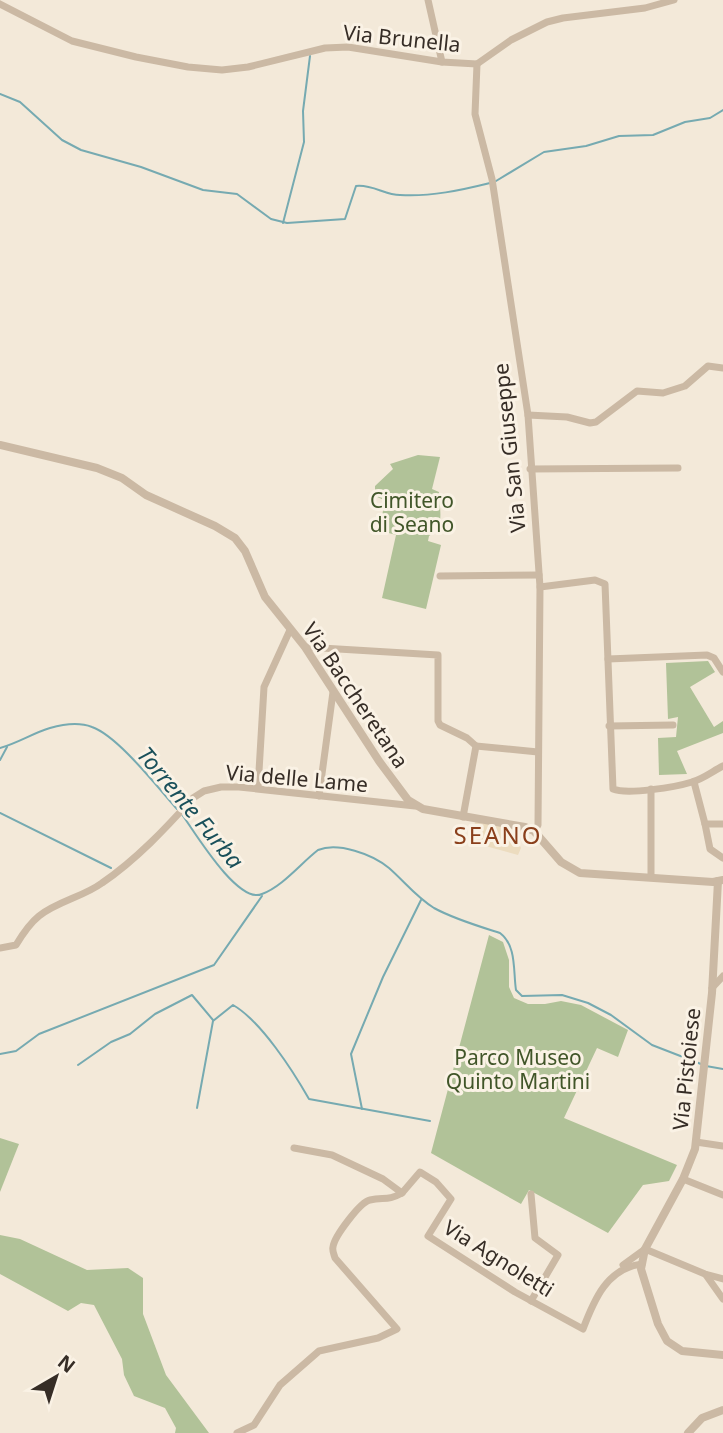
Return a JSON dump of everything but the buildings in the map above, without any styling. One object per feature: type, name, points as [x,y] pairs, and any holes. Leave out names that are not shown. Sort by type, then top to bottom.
[{"type":"street","points":[[428,0],[442,62]]},
{"type":"street","name":"Via Brunella","points":[[0,4],[72,41],[188,67],[222,70],[248,67],[325,48],[348,47],[442,62],[477,64],[521,34],[554,19],[645,8],[674,0]]},
{"type":"street","name":"Via San Giuseppe","points":[[477,64],[475,114],[492,179],[527,415],[540,587],[535,829]]},
{"type":"street","points":[[527,415],[596,422],[637,391],[663,393],[685,386],[708,366],[723,368]]},
{"type":"street","name":"Via Baccheretana","points":[[0,445],[97,468],[122,478],[146,495],[228,533],[244,551],[265,597],[305,647],[379,761],[415,806]]},
{"type":"street","points":[[530,470],[678,468]]},
{"type":"street","points":[[440,576],[539,575]]},
{"type":"street","points":[[540,587],[595,580],[605,584],[611,787],[618,791],[694,782],[723,766]]},
{"type":"street","points":[[258,788],[264,687],[290,630]]},
{"type":"street","points":[[305,647],[438,655],[440,725],[467,738],[476,746],[538,752]]},
{"type":"street","points":[[608,659],[707,655],[714,658],[723,673]]},
{"type":"street","points":[[319,796],[333,692]]},
{"type":"street","points":[[609,726],[673,724]]},
{"type":"street","points":[[463,817],[476,746]]},
{"type":"street","points":[[694,782],[707,825],[710,849],[723,858]]},
{"type":"street","name":"Via delle Lame","points":[[0,948],[16,946],[27,928],[39,916],[54,906],[99,886],[120,870],[204,791],[221,787],[258,788],[415,806]]},
{"type":"street","points":[[651,789],[651,877]]},
{"type":"street","points":[[415,806],[535,829],[561,862],[580,873],[721,880]]},
{"type":"street","points":[[707,825],[723,824]]},
{"type":"street","name":"Via Pistoiese","points":[[721,880],[719,961],[713,977],[696,1142],[683,1179],[645,1249],[642,1275],[667,1341],[682,1351],[723,1355]]},
{"type":"street","points":[[713,977],[723,970]]},
{"type":"street","points":[[712,988],[723,976]]},
{"type":"street","points":[[696,1142],[723,1146]]},
{"type":"street","points":[[239,1432],[254,1424],[280,1385],[319,1351],[377,1338],[397,1329],[335,1258],[332,1249],[336,1238],[359,1207],[368,1200],[390,1200],[402,1193],[383,1179],[332,1155],[294,1148]]},
{"type":"street","name":"Via Agnoletti","points":[[402,1193],[420,1172],[436,1182],[451,1199],[428,1236],[531,1301],[583,1329],[591,1306],[602,1288],[629,1260],[645,1249]]},
{"type":"street","points":[[683,1179],[723,1195]]},
{"type":"street","points":[[531,1194],[535,1238],[558,1255],[531,1301]]},
{"type":"street","points":[[645,1249],[723,1279]]},
{"type":"street","points":[[617,1272],[626,1266],[642,1264]]},
{"type":"street","points":[[705,1274],[723,1299]]},
{"type":"street","points":[[688,1433],[702,1418],[723,1410]]},
{"type":"green space","name":"Cimitero di Seano","points":[[418,455],[440,457],[432,489],[439,492],[440,522],[428,541],[441,545],[426,609],[382,598],[396,535],[385,532],[382,517],[386,501],[375,496],[375,486],[393,469],[390,464]]},
{"type":"green space","points":[[708,661],[715,672],[690,687],[714,727],[723,721],[723,733],[677,751],[687,774],[659,775],[658,738],[676,737],[678,717],[668,719],[666,663]]},
{"type":"green space","name":"Parco Museo Quinto Martini","points":[[489,935],[503,942],[509,960],[509,987],[514,998],[528,1004],[561,1001],[581,1005],[628,1030],[618,1057],[597,1048],[564,1118],[677,1165],[669,1181],[643,1185],[608,1233],[529,1190],[521,1204],[431,1153]]},
{"type":"green space","points":[[0,1138],[19,1144],[0,1192]]},
{"type":"green space","points":[[0,1235],[20,1239],[87,1270],[128,1268],[143,1278],[143,1314],[166,1375],[209,1433],[175,1433],[176,1428],[165,1408],[134,1396],[124,1375],[122,1359],[94,1305],[81,1303],[68,1311],[0,1274]]},
{"type":"shaded area","points":[[476,818],[525,827],[518,855],[471,842]]},
{"type":"waterway","points":[[283,223],[304,142],[303,111],[310,56]]},
{"type":"waterway","points":[[0,94],[20,102],[62,140],[81,150],[141,167],[203,190],[237,194],[271,219],[287,223],[345,219],[356,186],[394,195],[423,195],[490,183]]},
{"type":"waterway","points":[[496,181],[544,152],[586,146],[619,136],[653,135],[685,122],[710,118],[723,110]]},
{"type":"waterway","name":"Torrente Furba","points":[[0,748],[55,727],[87,725],[102,732],[125,751],[177,809]]},
{"type":"waterway","points":[[0,760],[7,747]]},
{"type":"waterway","points":[[0,813],[111,868]]},
{"type":"waterway","name":"Torrente Furba","points":[[181,813],[229,878],[241,889],[252,894],[262,894],[277,886],[318,850],[345,848],[374,858],[434,908],[500,933],[512,952],[516,990],[522,996],[562,995],[588,1003],[611,1015],[652,1045],[701,1064]]},
{"type":"waterway","points":[[0,1054],[16,1051],[39,1034],[214,965],[262,896]]},
{"type":"waterway","points":[[362,1109],[351,1054],[383,977],[421,900]]},
{"type":"waterway","points":[[78,1065],[111,1042],[130,1034],[155,1014],[192,995],[213,1020]]},
{"type":"waterway","points":[[197,1108],[213,1021],[233,1005],[244,1012],[265,1034],[309,1099],[430,1121]]},
{"type":"waterway","points":[[692,1081],[693,1063]]},
{"type":"waterway","name":"Torrente Furba","points":[[706,1066],[723,1069]]},
{"type":"district","name":"SEANO","points":[[498,834]]}]
